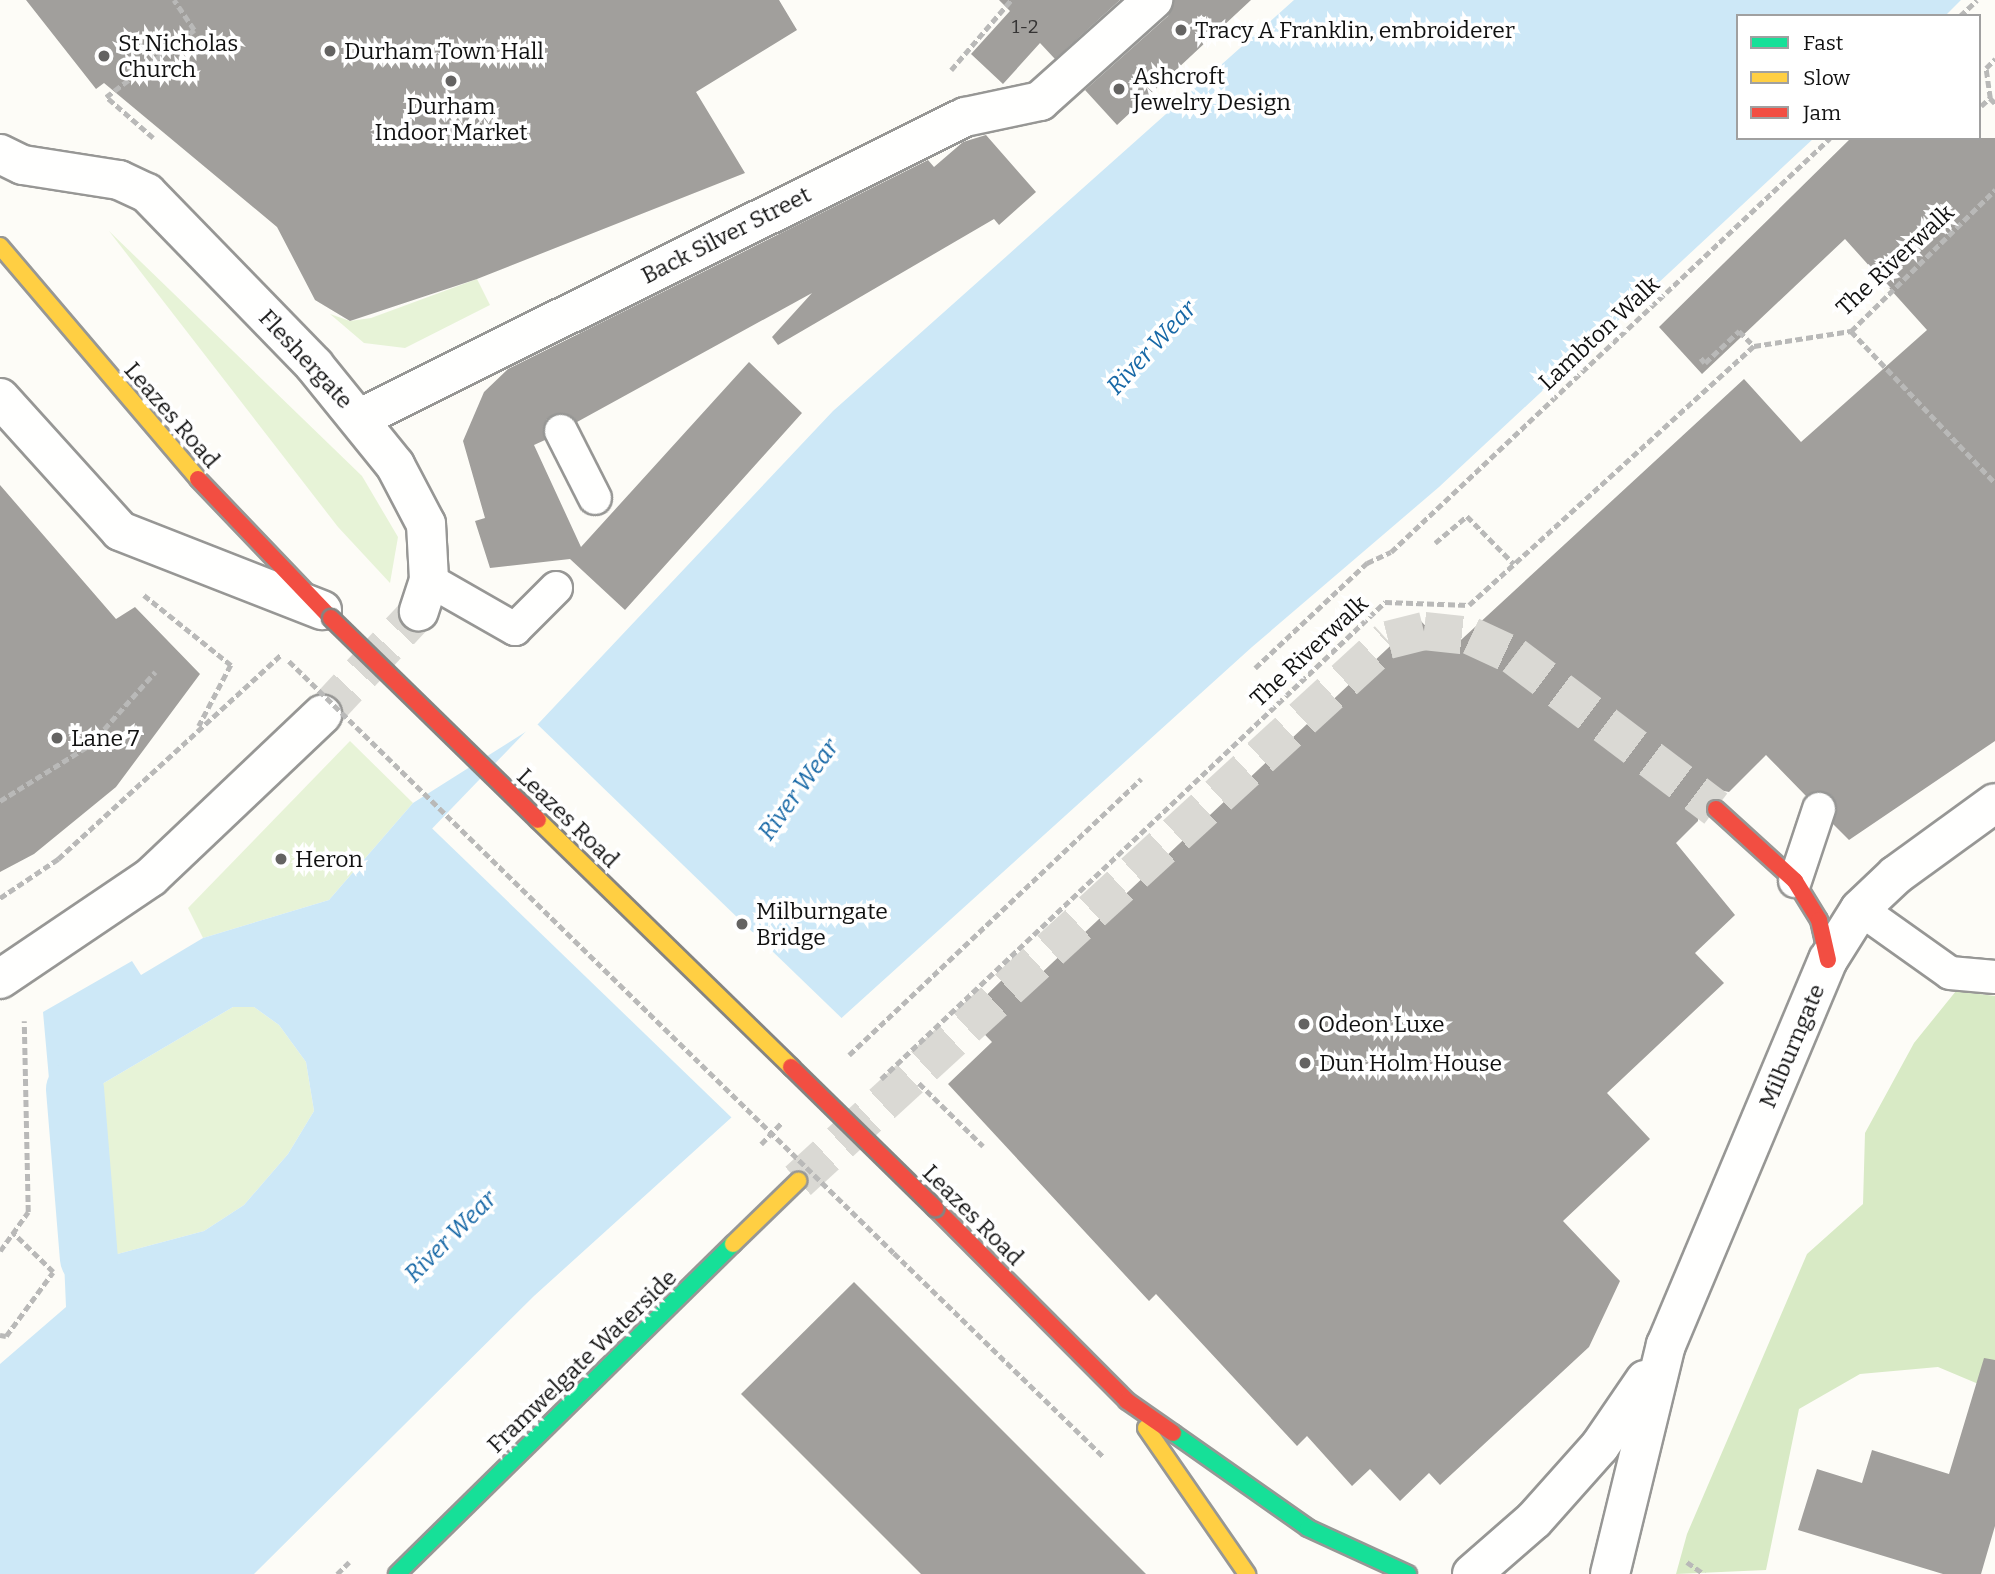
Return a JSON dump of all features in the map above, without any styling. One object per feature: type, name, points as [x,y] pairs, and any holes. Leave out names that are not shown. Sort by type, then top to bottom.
[{"type":"main road","name":"Leazes Road","points":[[0,246],[208,491],[327,614],[935,1208],[1127,1401],[1308,1528],[1408,1574]]},
{"type":"main road","points":[[1716,809],[1795,881],[1819,920],[1828,960]]},
{"type":"main road","name":"Framwelgate Waterside","points":[[397,1574],[798,1181]]},
{"type":"main road","name":"Leazes Road","points":[[1127,1401],[1247,1574]]},
{"type":"street","name":"Back Silver Street","points":[[360,418],[519,350],[965,117],[1040,100],[1153,0]]},
{"type":"street","name":"Fleshergate","points":[[0,154],[23,165],[119,180],[147,192],[360,418],[426,524],[424,596]]},
{"type":"street","points":[[0,398],[120,531],[327,614]]},
{"type":"street","points":[[11,972],[151,877],[322,715]]},
{"type":"street","name":"Milburngate","points":[[1610,1574],[1666,1345],[1828,960],[1860,909],[1926,850],[1995,803]]},
{"type":"street","name":"Milburngate","points":[[1472,1574],[1507,1548],[1601,1446],[1666,1345]]},
{"type":"lane","points":[[561,431],[595,498]]},
{"type":"lane","points":[[424,596],[515,629],[556,588]]},
{"type":"lane","points":[[1795,881],[1819,809]]},
{"type":"lane","points":[[1860,909],[1950,973],[1995,977]]},
{"type":"path","points":[[153,138],[106,97],[194,30],[174,0]]},
{"type":"path","points":[[965,117],[950,67],[1011,0]]},
{"type":"path","points":[[1962,14],[1977,0]]},
{"type":"path","points":[[1995,60],[1986,68],[1990,97],[1995,103]]},
{"type":"path","points":[[1981,106],[1990,97]]},
{"type":"path","name":"Lambton Walk","points":[[1255,668],[1367,563],[1391,552],[1828,140]]},
{"type":"path","name":"The Riverwalk","points":[[881,1079],[1385,602],[1469,605],[1754,346],[1851,331],[1995,190]]},
{"type":"path","points":[[1701,358],[1705,363],[1739,331],[1754,346]]},
{"type":"path","points":[[1851,331],[1995,483]]},
{"type":"path","points":[[1435,543],[1467,516],[1514,564]]},
{"type":"path","points":[[140,592],[230,666],[197,730]]},
{"type":"path","points":[[0,898],[58,859],[281,655]]},
{"type":"path","points":[[289,661],[1073,1425]]},
{"type":"path","points":[[0,801],[90,745],[155,672]]},
{"type":"path","points":[[0,1251],[28,1212],[11,972]]},
{"type":"path","points":[[919,1083],[983,1146]]},
{"type":"path","points":[[0,1335],[6,1336],[53,1272],[13,1233]]},
{"type":"path","points":[[1687,1562],[1704,1574]]},
{"type":"green space","points":[[109,231],[362,476],[398,537],[390,583],[338,527]]},
{"type":"green space","points":[[477,279],[490,305],[405,348],[364,343],[330,314],[350,321],[371,318]]},
{"type":"green space","points":[[350,741],[413,803],[329,900],[203,938],[188,908]]},
{"type":"green space","points":[[1956,991],[1995,996],[1995,1391],[1938,1367],[1860,1374],[1799,1409],[1766,1570],[1676,1574],[1687,1534],[1807,1254],[1863,1204],[1865,1133],[1914,1043]]},
{"type":"green space","points":[[233,1007],[254,1007],[279,1025],[306,1062],[314,1111],[288,1154],[244,1205],[204,1231],[110,1256],[97,1087]]},
{"type":"water","name":"River Wear","points":[[1294,0],[1961,0],[1947,14],[1736,14],[1736,140],[1812,140],[1439,487],[1252,647],[534,1296],[254,1574],[0,1574],[0,1364],[66,1307],[64,1260],[110,1256],[204,1231],[244,1205],[288,1154],[314,1111],[306,1062],[279,1025],[254,1007],[233,1007],[97,1087],[50,1090],[43,1012],[132,961],[141,975],[203,938],[329,900],[413,803],[538,724],[833,411]]},
{"type":"pier","points":[[535,722],[846,1023],[744,1129],[432,828]]},
{"type":"building","points":[[26,0],[779,0],[797,30],[696,92],[745,173],[477,279],[350,321],[315,300],[277,227],[104,83],[96,89]]},
{"type":"building","points":[[999,0],[1120,0],[1055,59],[1040,43],[1003,84],[971,54],[1010,11]]},
{"type":"building","points":[[1174,0],[1251,0],[1117,125],[1085,90],[1168,16]]},
{"type":"building","points":[[986,135],[1036,192],[999,225],[994,219],[778,345],[772,337],[812,293],[577,422],[561,413],[546,420],[545,440],[534,445],[581,547],[749,362],[802,413],[625,610],[570,559],[490,568],[475,521],[485,518],[463,441],[484,392],[508,369],[928,160],[934,167],[963,142]]},
{"type":"building","name":"Dun Holm House","points":[[1995,138],[1995,741],[1849,840],[1833,824],[1832,796],[1816,791],[1806,796],[1766,755],[1729,792],[1710,788],[1699,795],[1698,821],[1676,843],[1735,915],[1695,953],[1724,983],[1607,1093],[1650,1139],[1563,1221],[1620,1281],[1589,1347],[1440,1485],[1429,1473],[1400,1501],[1370,1469],[1352,1486],[1307,1436],[1297,1446],[1156,1294],[1149,1301],[948,1084],[992,1042],[966,1015],[1002,980],[1018,995],[1419,619],[1449,651],[1744,379],[1801,442],[1927,330],[1845,239],[1702,374],[1659,327],[1849,140]]},
{"type":"building","points":[[0,485],[116,619],[135,607],[200,674],[116,787],[34,854],[0,872]]},
{"type":"building","points":[[854,1282],[1146,1574],[921,1574],[741,1394]]},
{"type":"building","points":[[1984,1358],[1995,1360],[1995,1526],[1981,1574],[1943,1574],[1798,1530],[1817,1469],[1862,1483],[1872,1450],[1949,1474]]},
{"type":"waterway","points":[[75,1089],[89,1258]]},
{"type":"tunnel","points":[[322,715],[419,611]]},
{"type":"tunnel","points":[[798,1181],[1388,640],[1424,631],[1471,636],[1514,656],[1716,809]]},
{"type":"traffic: fast","points":[[397,1574],[733,1244]]},
{"type":"traffic: fast","points":[[1173,1433],[1308,1528],[1408,1574]]},
{"type":"traffic: slow","points":[[0,246],[198,479]]},
{"type":"traffic: slow","points":[[538,820],[791,1067]]},
{"type":"traffic: slow","points":[[733,1244],[798,1181]]},
{"type":"traffic: slow","points":[[1146,1428],[1247,1574]]},
{"type":"traffic: jam","points":[[198,479],[331,618]]},
{"type":"traffic: jam","points":[[331,618],[538,820]]},
{"type":"traffic: jam","points":[[1716,809],[1795,881],[1819,920],[1828,960]]},
{"type":"traffic: jam","points":[[791,1067],[935,1208]]},
{"type":"traffic: jam","points":[[935,1208],[1127,1401],[1173,1433]]},
{"type":"place","name":"Tracy A Franklin, embroiderer","points":[[1181,30]]},
{"type":"place","name":"Durham Town Hall","points":[[330,51]]},
{"type":"place","name":"St Nicholas Church","points":[[104,56]]},
{"type":"place","name":"Durham Indoor Market","points":[[451,81]]},
{"type":"place","name":"Ashcroft Jewelry Design","points":[[1119,89]]},
{"type":"place","name":"Lane 7","points":[[57,738]]},
{"type":"place","name":"Heron","points":[[281,859]]},
{"type":"place","name":"Milburngate Bridge","points":[[742,924]]},
{"type":"place","name":"Odeon Luxe","points":[[1304,1024]]},
{"type":"place","name":"Dun Holm House","points":[[1305,1063]]}]
